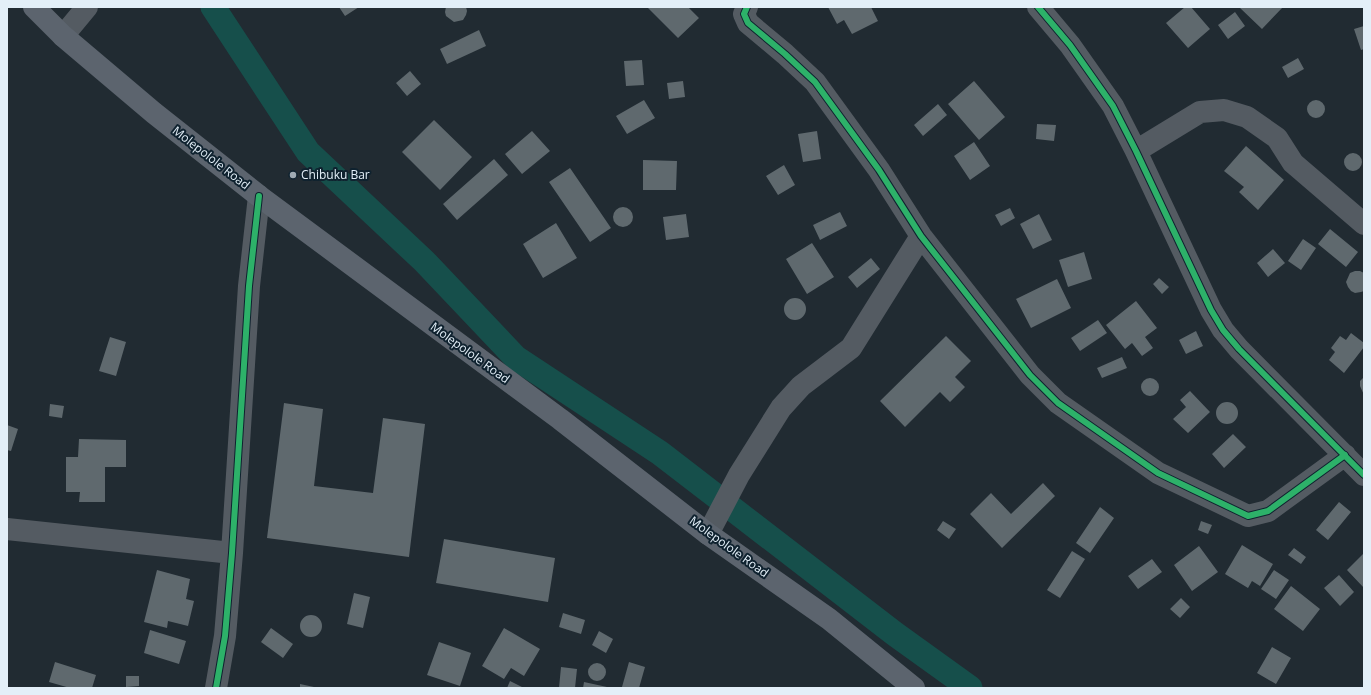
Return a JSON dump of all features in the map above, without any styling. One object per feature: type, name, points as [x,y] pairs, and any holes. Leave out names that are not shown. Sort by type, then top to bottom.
[{"type":"main road","name":"Molepolole Road","points":[[34,7],[63,36],[154,113],[259,196],[560,419],[708,534],[828,619],[914,688]]},
{"type":"street","points":[[63,36],[87,7]]},
{"type":"street","points":[[747,7],[744,14],[748,23],[815,82],[879,170],[921,236],[1030,375],[1058,403],[1158,473],[1248,516],[1268,511],[1345,455]]},
{"type":"street","points":[[1038,7],[1070,45],[1112,106],[1136,151],[1211,310],[1224,330],[1239,349],[1364,475]]},
{"type":"street","points":[[1136,151],[1200,112],[1224,110],[1247,117],[1277,138],[1293,163],[1364,224]]},
{"type":"street","points":[[216,688],[225,636],[232,553],[249,286],[259,196]]},
{"type":"street","points":[[708,534],[739,475],[781,408],[801,386],[851,348],[921,236]]},
{"type":"street","points":[[7,529],[232,553]]},
{"type":"building","points":[[339,7],[359,7],[345,16]]},
{"type":"building","points":[[446,7],[466,7],[466,15],[463,20],[454,22],[446,16]]},
{"type":"building","points":[[647,7],[688,7],[699,18],[678,38]]},
{"type":"building","points":[[828,7],[871,7],[878,21],[852,34],[844,20],[837,24]]},
{"type":"building","points":[[1185,7],[1191,7],[1210,29],[1188,48],[1166,23]]},
{"type":"building","points":[[1239,7],[1283,7],[1262,29]]},
{"type":"building","points":[[1235,12],[1245,26],[1228,39],[1218,25]]},
{"type":"building","points":[[1364,26],[1364,49],[1361,50],[1354,29]]},
{"type":"building","points":[[479,30],[486,46],[447,64],[440,49]]},
{"type":"building","points":[[1298,58],[1304,69],[1288,78],[1282,67]]},
{"type":"building","points":[[642,60],[644,85],[626,86],[624,61]]},
{"type":"building","points":[[410,71],[421,84],[407,96],[396,83]]},
{"type":"building","points":[[683,81],[685,97],[669,99],[667,83]]},
{"type":"building","points":[[974,81],[1005,117],[979,140],[948,104]]},
{"type":"building","points":[[644,100],[655,118],[627,134],[616,116]]},
{"type":"building","points":[[1316,100],[1322,103],[1325,109],[1322,115],[1316,118],[1310,115],[1307,109],[1310,103]]},
{"type":"building","points":[[938,104],[947,115],[923,136],[914,125]]},
{"type":"building","points":[[434,120],[472,157],[440,190],[402,152]]},
{"type":"building","points":[[1037,124],[1056,125],[1054,141],[1036,139]]},
{"type":"building","points":[[532,131],[550,151],[522,174],[505,154]]},
{"type":"building","points":[[817,131],[821,159],[803,162],[798,134]]},
{"type":"building","points":[[974,142],[990,166],[970,180],[954,156]]},
{"type":"building","points":[[1246,146],[1284,180],[1258,210],[1239,192],[1244,187],[1224,171]]},
{"type":"building","points":[[1353,153],[1359,156],[1362,162],[1359,168],[1353,171],[1347,168],[1344,162],[1347,156]]},
{"type":"building","points":[[494,159],[508,175],[457,220],[443,204]]},
{"type":"building","points":[[643,160],[677,161],[676,190],[643,190]]},
{"type":"building","points":[[784,165],[795,185],[778,195],[766,176]]},
{"type":"building","points":[[570,168],[611,228],[590,242],[549,182]]},
{"type":"building","points":[[623,207],[630,210],[633,217],[630,224],[623,227],[616,224],[613,217],[616,210]]},
{"type":"building","points":[[1010,208],[1015,218],[1001,226],[995,215]]},
{"type":"building","points":[[840,212],[847,226],[820,240],[813,225]]},
{"type":"building","points":[[686,214],[689,237],[666,240],[663,217]]},
{"type":"building","points":[[1039,214],[1052,240],[1033,249],[1020,224]]},
{"type":"building","points":[[556,223],[577,258],[543,278],[523,244]]},
{"type":"building","points":[[1330,229],[1358,252],[1346,267],[1318,244]]},
{"type":"building","points":[[1303,239],[1316,248],[1301,270],[1288,261]]},
{"type":"building","points":[[812,243],[834,277],[807,294],[786,259]]},
{"type":"building","points":[[1273,249],[1285,263],[1268,277],[1257,263]]},
{"type":"building","points":[[1084,252],[1092,279],[1068,287],[1059,260]]},
{"type":"building","points":[[871,258],[880,269],[857,288],[848,277]]},
{"type":"building","points":[[1355,271],[1364,273],[1364,291],[1355,293],[1351,291],[1346,282],[1350,273]]},
{"type":"building","points":[[1159,278],[1169,287],[1162,294],[1153,284]]},
{"type":"building","points":[[1057,279],[1071,308],[1031,328],[1016,299]]},
{"type":"building","points":[[795,298],[803,301],[806,309],[803,317],[795,320],[787,317],[784,309],[787,301]]},
{"type":"building","points":[[1136,301],[1157,328],[1145,337],[1153,348],[1142,356],[1132,343],[1125,349],[1106,325]]},
{"type":"building","points":[[1098,320],[1107,333],[1080,351],[1071,338]]},
{"type":"building","points":[[1196,331],[1203,346],[1186,354],[1179,340]]},
{"type":"building","points":[[1351,333],[1364,343],[1364,347],[1344,373],[1329,360],[1335,352],[1331,348],[1340,336],[1346,340]]},
{"type":"building","points":[[946,336],[971,361],[955,377],[965,387],[950,402],[940,392],[905,427],[880,401]]},
{"type":"building","points":[[110,337],[126,342],[116,376],[99,371]]},
{"type":"building","points":[[1122,357],[1127,368],[1102,378],[1097,368]]},
{"type":"building","points":[[1364,377],[1364,395],[1360,386],[1360,381]]},
{"type":"building","points":[[1150,378],[1156,381],[1159,387],[1156,393],[1150,396],[1144,393],[1141,387],[1144,381]]},
{"type":"building","points":[[1190,391],[1210,412],[1188,433],[1173,419],[1186,407],[1180,400]]},
{"type":"building","points":[[1227,402],[1235,405],[1238,413],[1235,421],[1227,424],[1219,421],[1216,413],[1219,405]]},
{"type":"building","points":[[284,403],[323,409],[314,486],[373,493],[383,418],[425,424],[409,557],[267,538]]},
{"type":"building","points":[[50,404],[64,406],[62,418],[49,416]]},
{"type":"building","points":[[7,425],[18,429],[11,451],[7,450]]},
{"type":"building","points":[[1233,434],[1246,447],[1224,468],[1212,454]]},
{"type":"building","points":[[79,439],[126,440],[126,467],[105,467],[105,502],[79,502],[80,492],[66,492],[66,457],[78,457]]},
{"type":"building","points":[[1043,483],[1055,496],[1002,548],[970,514],[991,493],[1011,514]]},
{"type":"building","points":[[1339,502],[1351,512],[1328,540],[1316,530]]},
{"type":"building","points":[[1100,507],[1114,518],[1090,553],[1076,543]]},
{"type":"building","points":[[943,521],[956,529],[949,539],[937,530]]},
{"type":"building","points":[[1201,521],[1212,525],[1208,534],[1198,530]]},
{"type":"building","points":[[444,539],[555,558],[548,602],[436,583]]},
{"type":"building","points":[[1242,545],[1273,564],[1260,586],[1252,581],[1248,588],[1225,574]]},
{"type":"building","points":[[1199,546],[1218,572],[1192,591],[1174,565]]},
{"type":"building","points":[[1294,548],[1306,557],[1301,564],[1288,555]]},
{"type":"building","points":[[1072,551],[1085,559],[1060,598],[1047,590]]},
{"type":"building","points":[[1364,553],[1364,588],[1347,570]]},
{"type":"building","points":[[1152,559],[1162,572],[1138,589],[1128,576]]},
{"type":"building","points":[[157,570],[190,579],[186,599],[194,601],[188,626],[168,621],[167,628],[144,622]]},
{"type":"building","points":[[1274,570],[1289,580],[1276,599],[1261,589]]},
{"type":"building","points":[[1339,575],[1354,592],[1340,606],[1324,588]]},
{"type":"building","points":[[1291,586],[1320,609],[1303,631],[1274,609]]},
{"type":"building","points":[[354,593],[370,597],[363,628],[347,624]]},
{"type":"building","points":[[1181,598],[1190,607],[1180,618],[1170,609]]},
{"type":"building","points":[[563,613],[585,620],[581,634],[559,627]]},
{"type":"building","points":[[311,615],[319,618],[322,626],[319,634],[311,637],[303,634],[300,626],[303,618]]},
{"type":"building","points":[[271,628],[293,644],[283,658],[261,642]]},
{"type":"building","points":[[504,628],[540,649],[524,676],[511,668],[504,679],[482,666]]},
{"type":"building","points":[[150,630],[186,641],[179,664],[144,653]]},
{"type":"building","points":[[599,631],[613,639],[606,653],[592,645]]},
{"type":"building","points":[[439,642],[471,653],[460,686],[427,675]]},
{"type":"building","points":[[1272,647],[1291,658],[1276,684],[1257,673]]},
{"type":"building","points":[[55,662],[96,675],[92,688],[70,688],[49,682]]},
{"type":"building","points":[[629,662],[645,667],[639,688],[622,687]]},
{"type":"building","points":[[597,663],[603,666],[606,672],[603,678],[597,681],[591,678],[588,672],[591,666]]},
{"type":"building","points":[[561,667],[577,669],[575,688],[559,688]]},
{"type":"building","points":[[126,676],[139,676],[139,686],[126,687]]},
{"type":"building","points":[[510,681],[524,688],[507,688]]},
{"type":"building","points":[[584,682],[607,687],[607,688],[583,688]]},
{"type":"building","points":[[300,684],[314,687],[314,688],[300,688]]},
{"type":"waterway","points":[[213,7],[308,152],[424,261],[516,358],[660,453],[895,634],[970,688]]},
{"type":"cycle path","points":[[747,7],[744,14],[748,23],[815,82],[879,170],[921,236],[1030,375],[1058,403],[1158,473],[1248,516],[1268,511],[1345,455]]},
{"type":"cycle path","points":[[1038,7],[1070,45],[1113,106],[1136,151],[1211,310],[1223,330],[1239,349],[1364,475]]},
{"type":"cycle path","points":[[216,688],[225,636],[232,553],[249,286],[259,196]]},
{"type":"place","name":"Chibuku Bar","points":[[293,175]]}]
